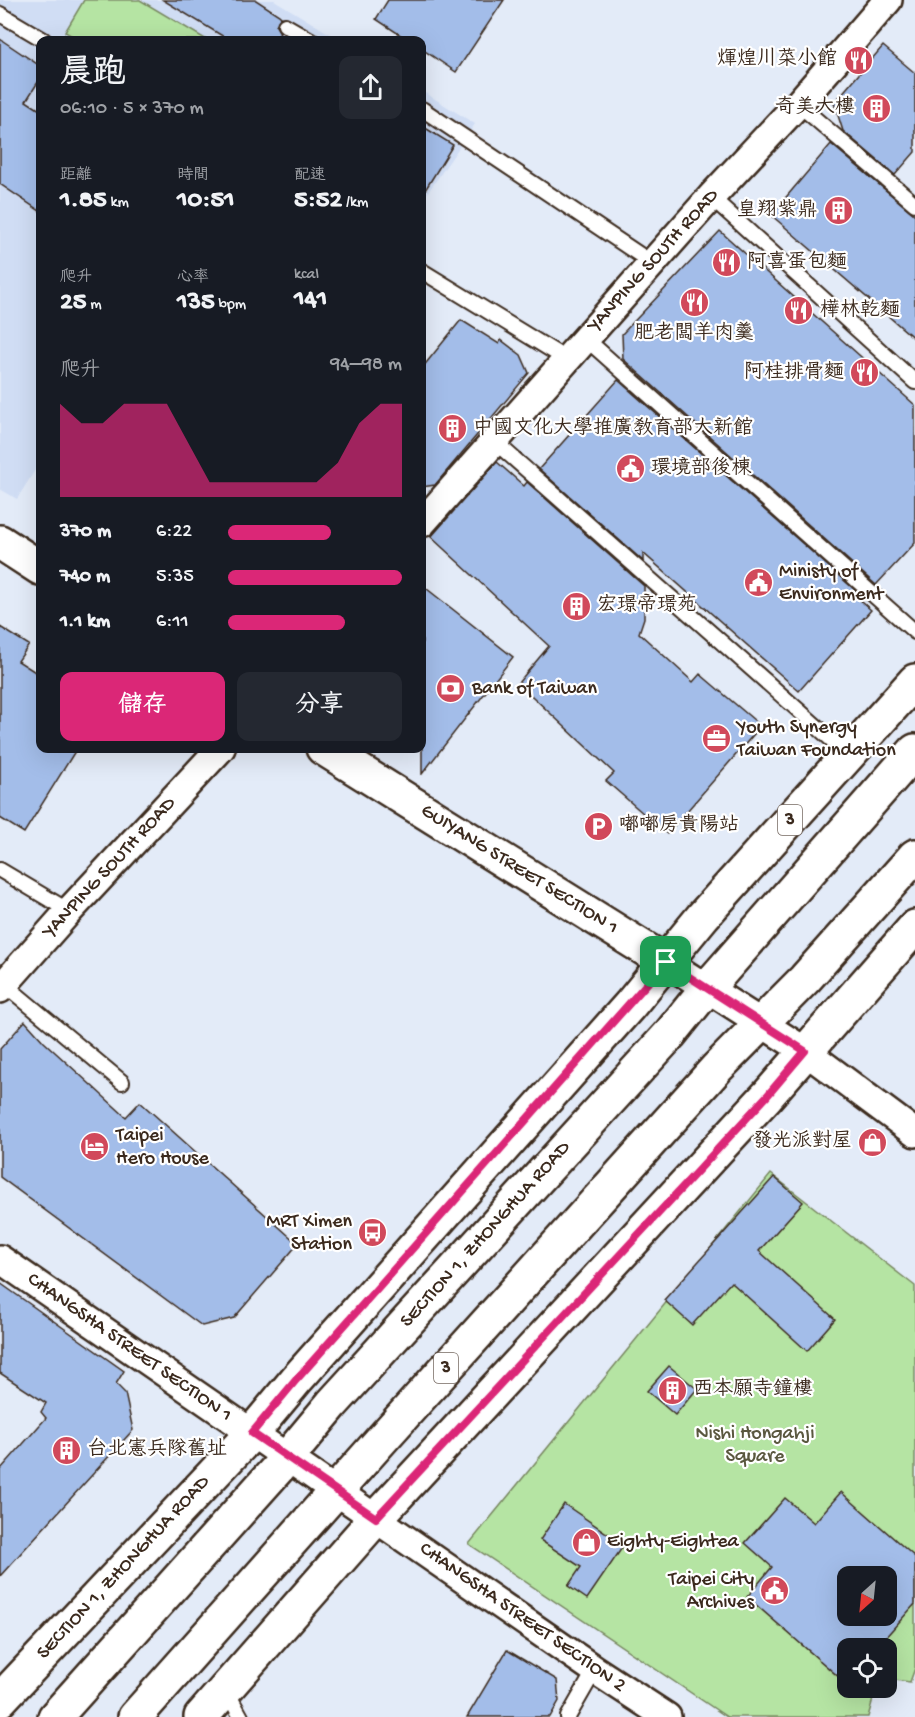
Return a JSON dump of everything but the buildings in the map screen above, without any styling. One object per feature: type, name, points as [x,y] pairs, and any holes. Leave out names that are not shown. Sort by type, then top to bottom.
[{"type":"main road","points":[[0,542],[36,565]]},
{"type":"main road","name":"SECTION 1, ZHONGHUA ROAD","points":[[0,1701],[252,1433],[296,1380],[666,962],[703,916],[915,681]]},
{"type":"main road","name":"SECTION 1, ZHONGHUA ROAD","points":[[55,1717],[287,1458],[332,1404],[670,1034],[707,988],[915,751]]},
{"type":"main road","name":"GUIYANG STREET SECTION 1","points":[[331,753],[666,962]]},
{"type":"main road","name":"3","points":[[135,1717],[717,1068],[763,1023],[915,856]]},
{"type":"main road","points":[[201,1717],[233,1703],[376,1518],[767,1096],[915,927]]},
{"type":"street","name":"YANPING SOUTH ROAD","points":[[426,518],[711,197],[798,104],[888,0]]},
{"type":"street","name":"YANPING SOUTH ROAD","points":[[2,986],[216,753]]},
{"type":"street","name":"GUIYANG STREET SECTION 1","points":[[666,962],[805,1051],[915,1133]]},
{"type":"street","name":"CHANGSHA STREET SECTION 1","points":[[0,1259],[336,1491]]},
{"type":"street","name":"CHANGSHA STREET SECTION 2","points":[[336,1491],[667,1717]]},
{"type":"lane","points":[[0,14],[37,36]]},
{"type":"lane","points":[[285,25],[303,36]]},
{"type":"lane","points":[[798,104],[915,204]]},
{"type":"lane","points":[[426,113],[652,263]]},
{"type":"lane","points":[[711,197],[915,382]]},
{"type":"lane","points":[[426,273],[566,359]]},
{"type":"lane","points":[[585,338],[915,632]]},
{"type":"lane","points":[[494,441],[849,755]]},
{"type":"lane","points":[[0,870],[69,911]]},
{"type":"lane","points":[[2,986],[122,1082]]},
{"type":"lane","points":[[568,1717],[595,1670]]},
{"type":"shaded area","points":[[0,0],[274,0],[333,36],[36,36],[36,468],[17,499],[0,489]]},
{"type":"shaded area","points":[[426,93],[475,124],[426,195]]},
{"type":"green space","points":[[84,0],[140,0],[200,36],[72,36],[65,32]]},
{"type":"green space","name":"Nishi Hongahji Square","points":[[771,1174],[915,1286],[915,1668],[910,1682],[897,1680],[897,1638],[837,1638],[837,1698],[873,1698],[868,1717],[727,1717],[469,1544]]},
{"type":"place","name":"煇煌川菜小館","points":[[858,60]]},
{"type":"place","name":"奇美大樓","points":[[876,108]]},
{"type":"place","name":"皇翔紫鼎","points":[[838,211]]},
{"type":"place","name":"阿喜蛋包麵","points":[[726,263]]},
{"type":"place","name":"肥老闆羊肉羹","points":[[694,303]]},
{"type":"place","name":"樺林乾麵","points":[[799,311]]},
{"type":"place","name":"阿桂排骨麵","points":[[865,373]]},
{"type":"place","name":"中國文化大學推廣教育部大新館","points":[[452,429]]},
{"type":"place","name":"環境部後棟","points":[[630,469]]},
{"type":"place","name":"Ministy of Environment","points":[[758,583]]},
{"type":"place","name":"宏璟帝璟苑","points":[[576,606]]},
{"type":"place","name":"Bank of Taiwan","points":[[451,689]]},
{"type":"place","name":"Youth Synergy Taiwan Foundation","points":[[716,739]]},
{"type":"place","name":"嘟嘟房貴陽站","points":[[598,826]]},
{"type":"place","name":"發光派對屋","points":[[873,1142]]},
{"type":"place","name":"Taipei Hero House","points":[[95,1147]]},
{"type":"place","name":"MRT Ximen Station","points":[[373,1233]]},
{"type":"place","name":"西本願寺鐘樓","points":[[672,1390]]},
{"type":"place","name":"台北憲兵隊舊址","points":[[66,1450]]},
{"type":"place","name":"Eighty-Eightea","points":[[586,1542]]},
{"type":"place","name":"Taipei City Archives","points":[[775,1591]]},
{"type":"route","points":[[666,962],[805,1051],[767,1096],[376,1518],[252,1433],[296,1380],[666,962]]}]
